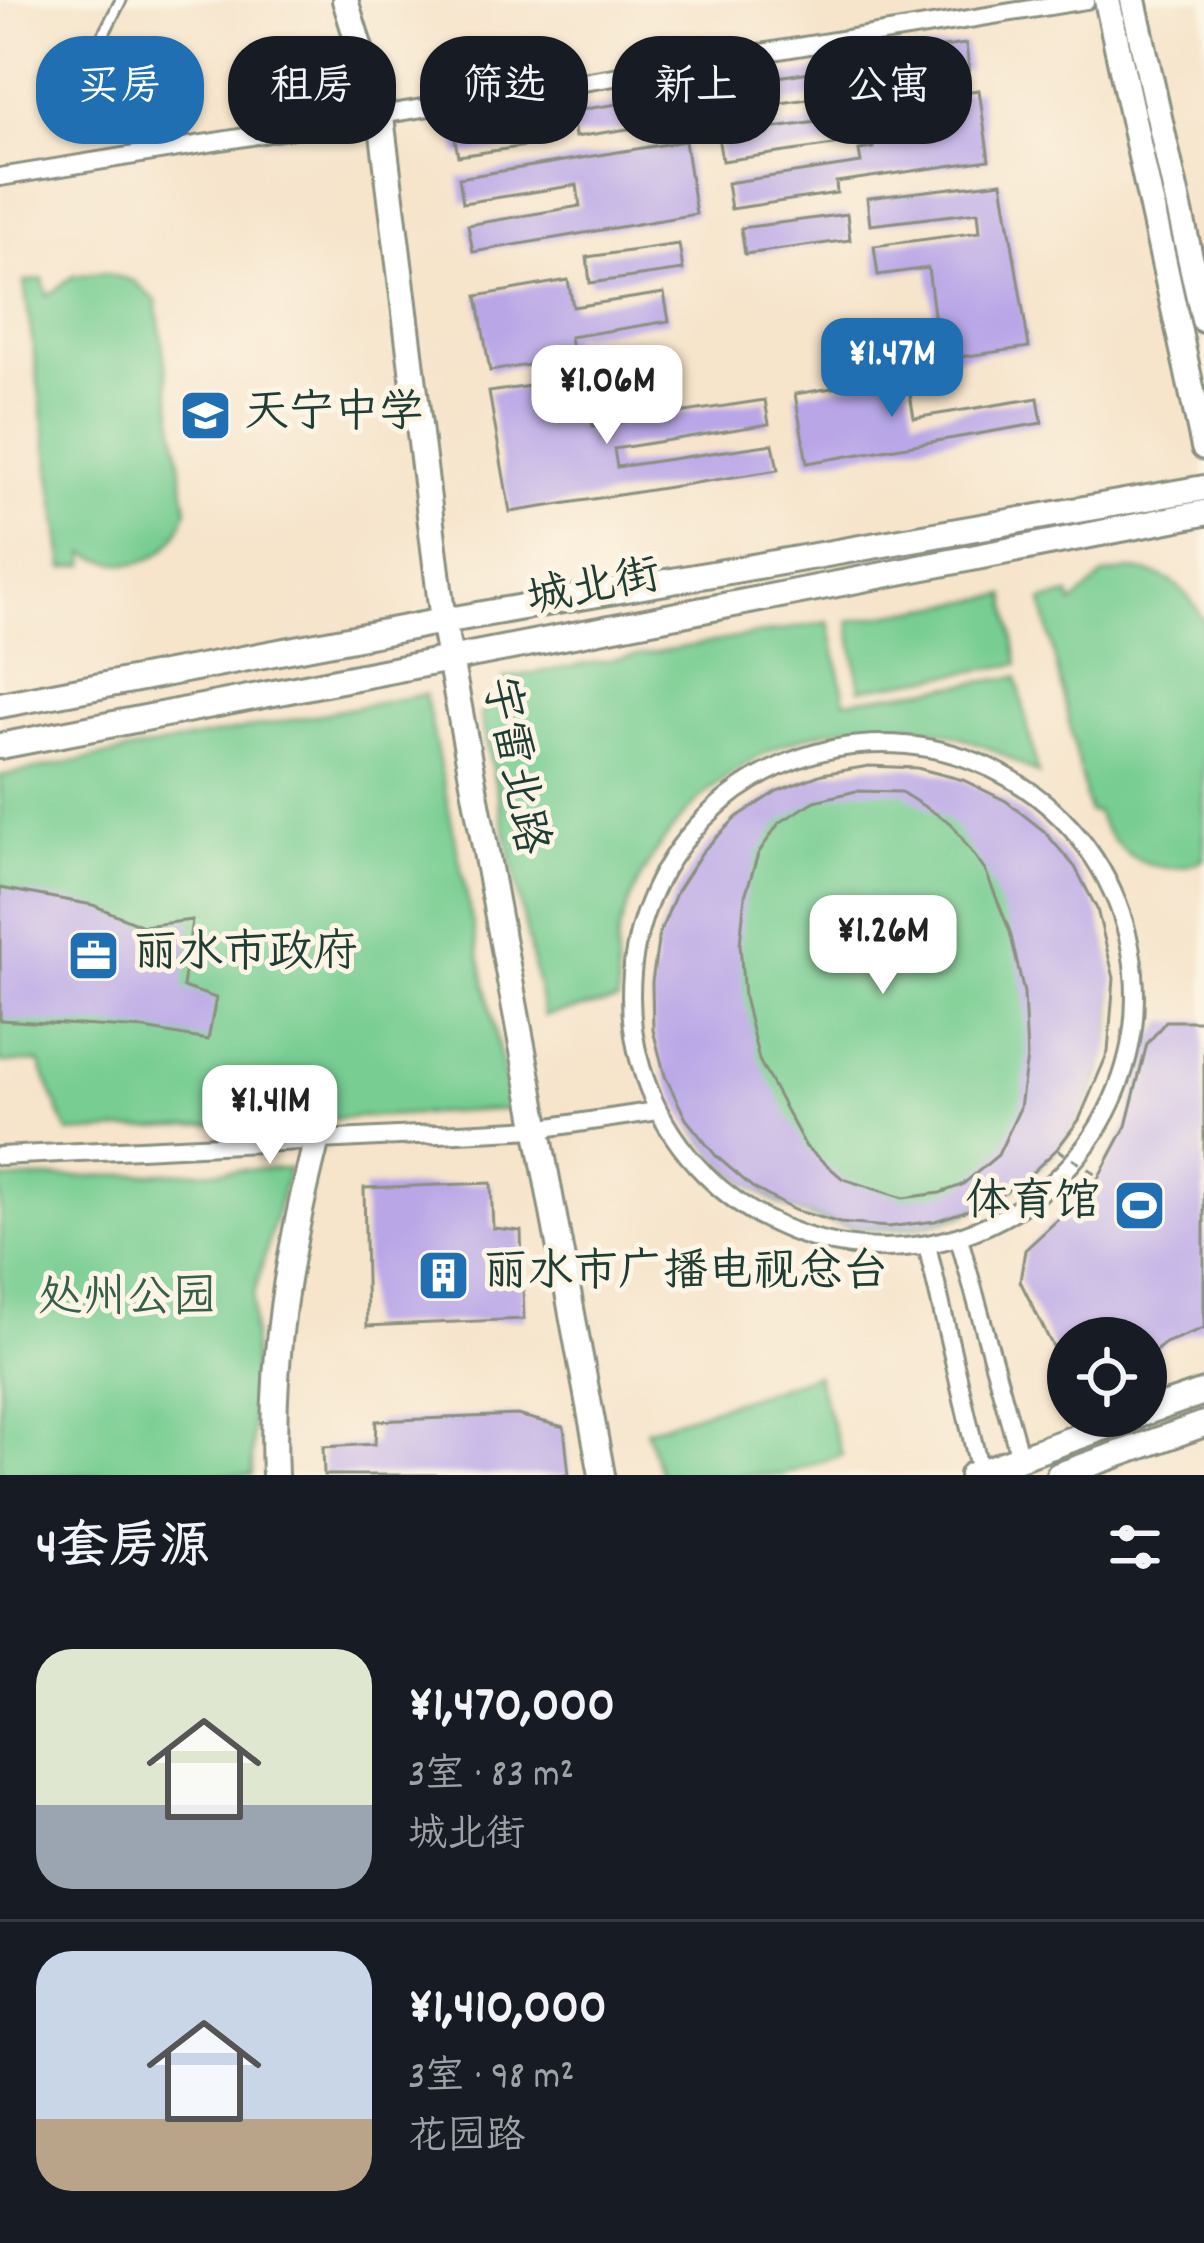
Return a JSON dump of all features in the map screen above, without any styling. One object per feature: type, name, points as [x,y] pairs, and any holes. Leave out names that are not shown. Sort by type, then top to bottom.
[{"type":"main road","name":"宇雷北路","points":[[345,0],[356,36]]},
{"type":"main road","points":[[1107,0],[1204,447]]},
{"type":"main road","points":[[1133,0],[1204,320]]},
{"type":"main road","name":"宇雷北路","points":[[384,144],[443,621],[602,1475]]},
{"type":"main road","name":"城北街","points":[[0,705],[443,621],[1204,488]]},
{"type":"main road","name":"城北街","points":[[0,746],[1204,513]]},
{"type":"main road","points":[[274,1475],[276,1335],[292,1235],[317,1139]]},
{"type":"main road","points":[[1167,1405],[1204,1392]]},
{"type":"main road","points":[[1059,1475],[1204,1424]]},
{"type":"main road","points":[[976,1474],[1077,1437]]},
{"type":"street","points":[[396,115],[1086,0]]},
{"type":"street","points":[[0,177],[228,141]]},
{"type":"street","points":[[896,743],[972,760],[1009,776],[1056,811],[1094,855],[1121,907],[1131,945],[1136,1023],[1123,1080],[1084,1148],[1060,1178],[1012,1214],[958,1238],[874,1249],[820,1241],[770,1222],[725,1194],[687,1156],[657,1111],[634,1037],[629,998],[635,940],[655,884],[687,835],[747,784],[781,765],[837,747],[896,743]]},
{"type":"street","points":[[0,1156],[537,1129],[657,1111]]},
{"type":"street","points":[[958,1238],[1021,1457]]},
{"type":"street","points":[[927,1245],[976,1474]]},
{"type":"lane","points":[[102,36],[121,0]]},
{"type":"path","points":[[1057,1149],[1099,1176]]},
{"type":"green space","points":[[104,273],[134,281],[156,301],[187,510],[171,542],[148,560],[119,563],[85,553],[86,565],[64,568],[24,282],[43,279],[47,296],[73,276]]},
{"type":"green space","points":[[1130,570],[1155,574],[1175,584],[1204,621],[1204,859],[1187,866],[1155,866],[1140,860],[1114,840],[1096,812],[1089,812],[1042,601],[1069,595],[1072,604],[1104,575]]},
{"type":"green space","points":[[1006,595],[1018,664],[860,689],[849,621]]},
{"type":"green space","points":[[829,622],[845,701],[1017,677],[1038,774],[966,739],[920,727],[869,725],[821,732],[775,748],[734,772],[696,803],[664,840],[620,928],[618,1001],[544,1016],[481,716],[505,678]]},
{"type":"green space","points":[[425,694],[511,1109],[68,1133],[39,1062],[0,1063],[0,776]]},
{"type":"green space","points":[[884,773],[928,777],[971,790],[1011,811],[1045,840],[1074,874],[1095,914],[1108,957],[1112,1001],[1108,1045],[1095,1088],[1074,1128],[1045,1162],[1011,1191],[971,1212],[928,1225],[884,1229],[840,1225],[797,1212],[757,1191],[723,1162],[694,1128],[673,1088],[660,1045],[656,1001],[660,957],[673,914],[694,874],[723,840],[757,811],[797,790],[840,777]]},
{"type":"green space","name":"处州公园","points":[[289,1168],[253,1298],[252,1475],[0,1475],[0,1180]]},
{"type":"green space","points":[[816,1375],[842,1455],[782,1475],[661,1475],[646,1430]]},
{"type":"building","points":[[804,73],[804,100],[780,103],[780,77]]},
{"type":"building","points":[[979,90],[989,160],[836,182],[837,193],[731,209],[727,183],[861,163],[859,150],[873,148],[872,144],[972,144],[972,91]]},
{"type":"building","points":[[612,105],[612,131],[588,135],[588,109]]},
{"type":"building","points":[[804,124],[804,144],[834,145],[722,161],[719,144],[780,144],[780,127]]},
{"type":"building","points":[[456,144],[540,144],[458,156]]},
{"type":"building","points":[[685,144],[696,214],[473,252],[468,225],[580,206],[577,185],[463,203],[459,178]]},
{"type":"building","points":[[1002,182],[1029,347],[940,360],[928,268],[878,275],[874,246],[980,232],[978,212],[870,225],[867,198]]},
{"type":"building","points":[[847,214],[850,240],[745,254],[741,228]]},
{"type":"building","points":[[679,244],[683,270],[590,283],[587,257]]},
{"type":"building","points":[[568,280],[573,307],[664,293],[669,321],[570,337],[573,358],[490,371],[477,296]]},
{"type":"building","points":[[907,376],[914,418],[1038,398],[1042,423],[807,463],[795,394]]},
{"type":"building","points":[[586,378],[593,426],[765,400],[769,424],[614,449],[617,467],[773,444],[778,470],[510,512],[489,392]]},
{"type":"building","points":[[869,766],[917,768],[963,780],[1006,801],[1044,831],[1075,867],[1097,909],[1114,978],[1108,1052],[1079,1120],[1022,1182],[981,1206],[935,1221],[888,1227],[840,1223],[794,1210],[752,1187],[716,1156],[686,1119],[665,1076],[653,1030],[652,982],[659,935],[677,891],[703,851],[737,817],[777,791],[822,774]],"holes":[[[856,791],[901,792],[951,823],[986,872],[1010,932],[1024,993],[1027,1057],[1020,1108],[998,1155],[962,1185],[903,1198],[843,1179],[806,1147],[759,1060],[744,997],[740,944],[745,896],[758,854],[779,823],[815,801]]]},
{"type":"building","name":"丽水市政府","points":[[0,888],[93,905],[143,926],[192,920],[183,987],[216,998],[208,1040],[144,1029],[0,1020]]},
{"type":"building","name":"体育馆","points":[[1166,1021],[1204,1021],[1204,1328],[1167,1342],[1167,1317],[1047,1317],[1047,1335],[1020,1281],[1025,1250],[1094,1186],[1126,1126],[1147,1044]]},
{"type":"building","name":"丽水市广播电视总台","points":[[491,1183],[493,1228],[521,1231],[524,1319],[367,1326],[364,1188]]},
{"type":"building","points":[[517,1415],[564,1427],[569,1475],[324,1475],[323,1447],[375,1444],[376,1421]]},
{"type":"place","name":"天宁中学","points":[[205,416]]},
{"type":"place","name":"丽水市政府","points":[[94,956]]},
{"type":"place","name":"体育馆","points":[[1139,1205]]},
{"type":"place","name":"丽水市广播电视总台","points":[[444,1275]]}]
